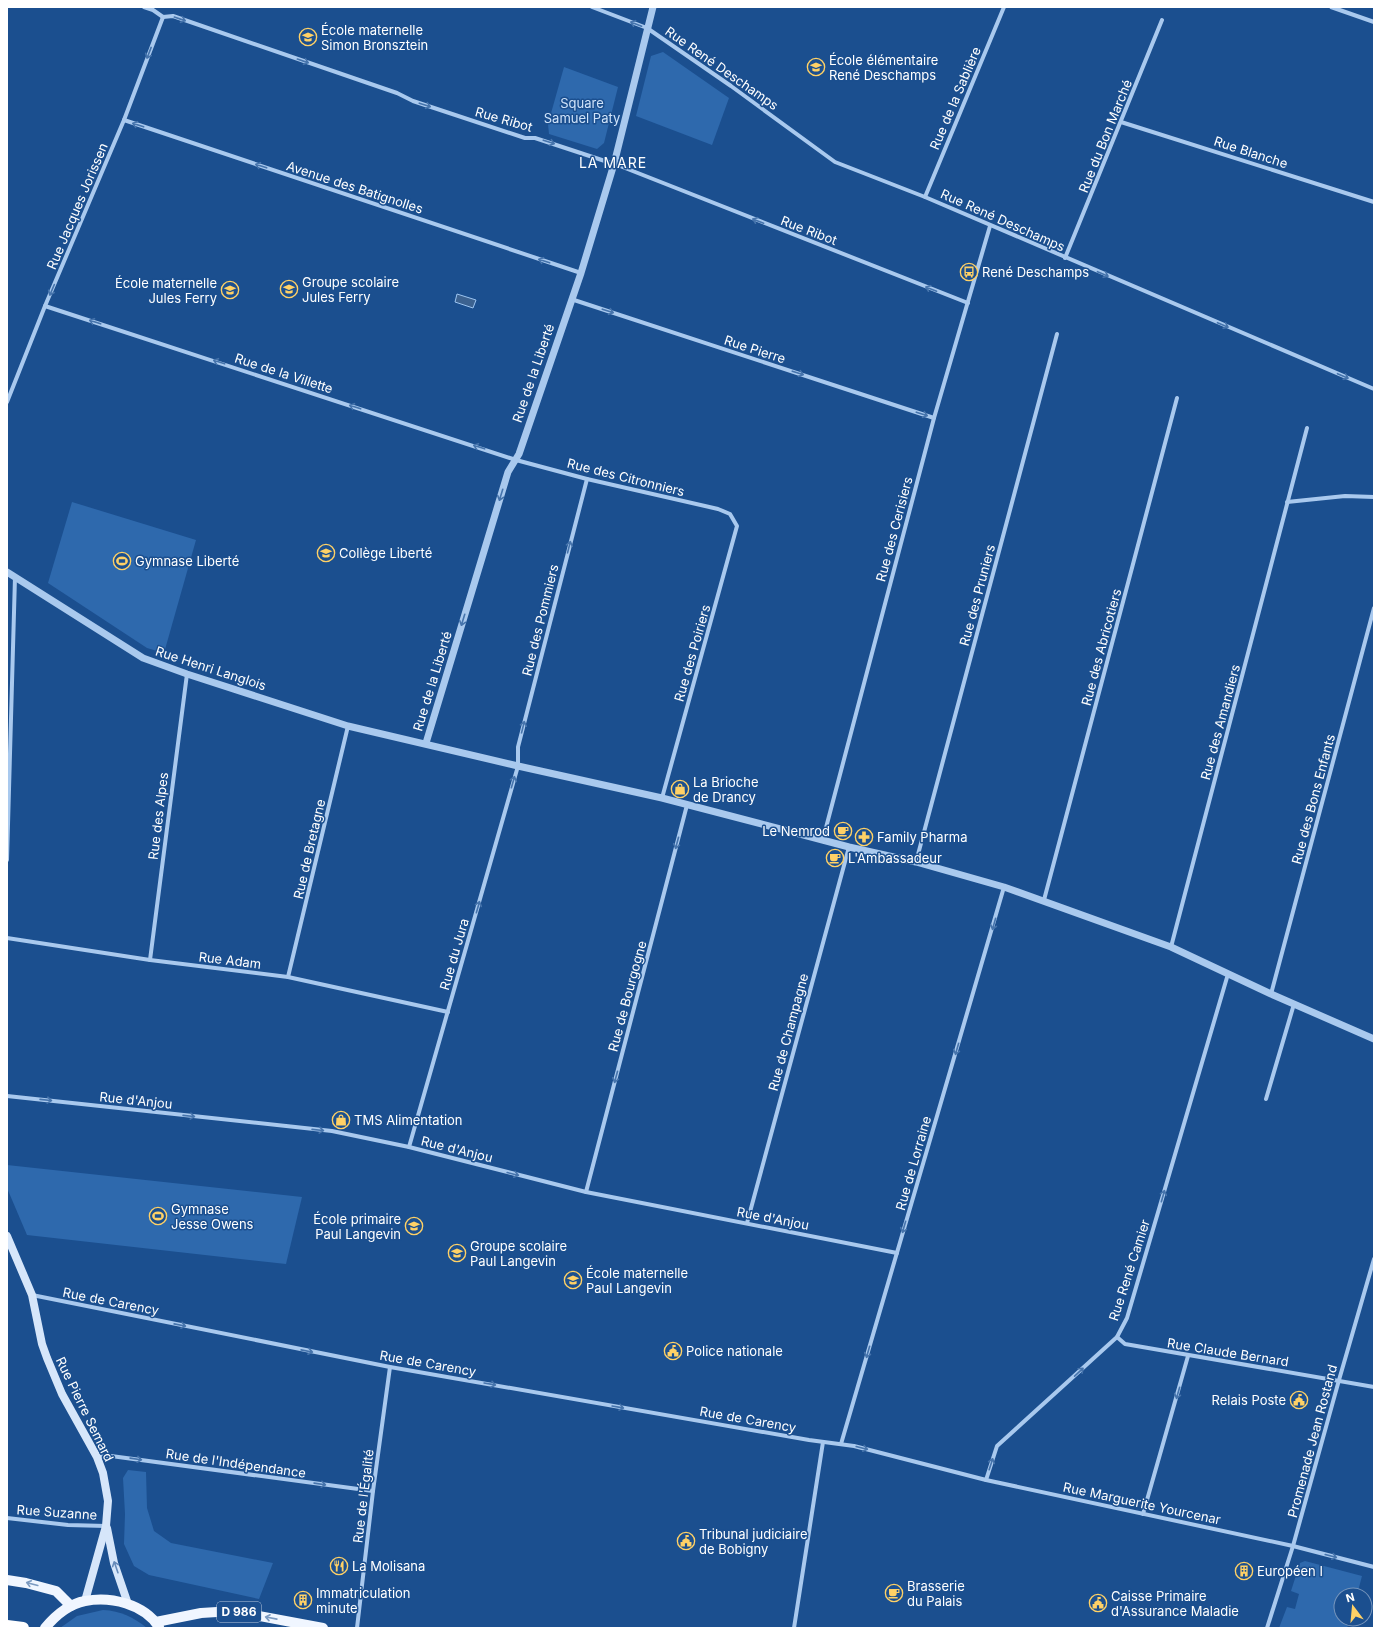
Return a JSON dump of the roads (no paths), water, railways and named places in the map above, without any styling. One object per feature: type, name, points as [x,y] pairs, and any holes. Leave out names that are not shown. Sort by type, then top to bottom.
[{"type":"highway","points":[[7,1626],[23,1628]]},
{"type":"main road","name":"Rue Pierre Semard","points":[[7,1236],[32,1295],[42,1344],[47,1358],[62,1394],[97,1457],[103,1472],[108,1501],[106,1526],[97,1562],[84,1601]]},
{"type":"main road","name":"Rue Pierre Semard","points":[[106,1526],[114,1563],[128,1604]]},
{"type":"main road","points":[[7,1580],[26,1582],[56,1591],[71,1606]]},
{"type":"main road","points":[[45,1628],[53,1618],[71,1606],[84,1601],[108,1599],[128,1604],[143,1612],[157,1625]]},
{"type":"main road","name":"D 986","points":[[157,1625],[201,1613],[233,1611],[323,1628]]},
{"type":"street","name":"Rue Ribot","points":[[144,7],[153,10],[163,17],[173,16],[397,93],[413,101],[525,138],[535,138],[614,164],[968,303]]},
{"type":"street","name":"Rue René Deschamps","points":[[592,7],[647,28],[732,86],[835,162],[925,197],[1374,389]]},
{"type":"street","name":"Rue de la Liberté","points":[[426,743],[508,472],[516,460],[571,298],[581,273],[614,164],[653,7]]},
{"type":"street","name":"Rue de la Sablière","points":[[925,197],[1004,7]]},
{"type":"street","points":[[1331,7],[1374,22]]},
{"type":"street","name":"Rue Jacques Jorissen","points":[[7,402],[45,306],[124,120],[163,17]]},
{"type":"street","name":"Rue du Bon Marché","points":[[1065,258],[1122,122],[1162,20]]},
{"type":"street","name":"Avenue des Batignolles","points":[[124,120],[581,273]]},
{"type":"street","name":"Rue Blanche","points":[[1122,122],[1374,202]]},
{"type":"street","name":"Rue des Cerisiers","points":[[823,839],[934,418],[990,226]]},
{"type":"street","name":"Rue Pierre","points":[[571,298],[934,418]]},
{"type":"street","name":"Rue de la Villette","points":[[45,306],[516,460]]},
{"type":"street","name":"Rue des Pruniers","points":[[916,862],[1057,334]]},
{"type":"street","name":"Rue des Abricotiers","points":[[1044,900],[1177,398]]},
{"type":"street","name":"Rue des Amandiers","points":[[1171,947],[1288,502],[1306,428]]},
{"type":"street","name":"Rue des Citronniers","points":[[516,460],[587,479],[718,509],[730,514]]},
{"type":"street","name":"Rue des Pommiers","points":[[518,766],[518,748],[587,479]]},
{"type":"street","points":[[1288,502],[1345,496],[1374,497]]},
{"type":"street","name":"Rue des Poiriers","points":[[662,798],[737,526],[730,514]]},
{"type":"street","name":"Rue Henri Langlois","points":[[7,572],[143,658],[187,674],[348,726],[662,798],[849,847],[916,862],[1004,887],[1044,900],[1171,947],[1271,994],[1374,1039]]},
{"type":"street","points":[[7,860],[15,577]]},
{"type":"street","name":"Rue des Bons Enfants","points":[[1271,994],[1374,608]]},
{"type":"street","name":"Rue des Alpes","points":[[150,960],[187,674]]},
{"type":"street","name":"Rue de Bretagne","points":[[288,978],[348,726]]},
{"type":"street","name":"Rue du Jura","points":[[409,1147],[518,766]]},
{"type":"street","name":"Rue de Bourgogne","points":[[586,1192],[687,805]]},
{"type":"street","name":"Rue de Champagne","points":[[747,1223],[849,847]]},
{"type":"street","name":"Rue de Lorraine","points":[[841,1444],[1004,887]]},
{"type":"street","name":"Rue Adam","points":[[7,938],[150,960],[288,978],[448,1012]]},
{"type":"street","name":"Rue René Camier","points":[[986,1480],[996,1446],[1117,1336],[1127,1318],[1228,974]]},
{"type":"street","points":[[1266,1099],[1294,1004]]},
{"type":"street","name":"Rue d'Anjou","points":[[7,1096],[332,1131],[409,1147],[586,1192],[897,1253]]},
{"type":"street","name":"Promenade Jean Rostand","points":[[1267,1628],[1293,1546],[1374,1259]]},
{"type":"street","name":"Rue de Carency","points":[[32,1295],[390,1367],[823,1442]]},
{"type":"street","name":"Rue Claude Bernard","points":[[1117,1336],[1125,1344],[1374,1387]]},
{"type":"street","points":[[1143,1514],[1188,1356]]},
{"type":"street","name":"Rue de l'Égalité","points":[[357,1628],[372,1491],[390,1367]]},
{"type":"street","points":[[794,1628],[823,1442],[854,1446],[986,1480]]},
{"type":"street","name":"Rue de l'Indépendance","points":[[97,1457],[110,1456],[372,1491]]},
{"type":"street","name":"Rue Marguerite Yourcenar","points":[[986,1480],[1293,1546],[1374,1566]]},
{"type":"street","name":"Rue Suzanne","points":[[7,1518],[68,1525],[106,1526]]},
{"type":"place","name":"École maternelle Simon Bronsztein","points":[[308,37]]},
{"type":"place","name":"École élémentaire René Deschamps","points":[[816,67]]},
{"type":"place","name":"René Deschamps","points":[[969,272]]},
{"type":"place","name":"Groupe scolaire Jules Ferry","points":[[289,289]]},
{"type":"place","name":"École maternelle Jules Ferry","points":[[230,290]]},
{"type":"place","name":"Collège Liberté","points":[[326,553]]},
{"type":"place","name":"Gymnase Liberté","points":[[122,561]]},
{"type":"place","name":"La Brioche de Drancy","points":[[680,789]]},
{"type":"place","name":"Le Nemrod","points":[[843,831]]},
{"type":"place","name":"Family Pharma","points":[[864,837]]},
{"type":"place","name":"L'Ambassadeur","points":[[835,858]]},
{"type":"place","name":"TMS Alimentation","points":[[341,1120]]},
{"type":"place","name":"Gymnase Jesse Owens","points":[[158,1216]]},
{"type":"place","name":"École primaire Paul Langevin","points":[[414,1226]]},
{"type":"place","name":"Groupe scolaire Paul Langevin","points":[[457,1253]]},
{"type":"place","name":"École maternelle Paul Langevin","points":[[573,1280]]},
{"type":"place","name":"Police nationale","points":[[673,1351]]},
{"type":"place","name":"Relais Poste","points":[[1299,1400]]},
{"type":"place","name":"Tribunal judiciaire de Bobigny","points":[[686,1541]]},
{"type":"place","name":"La Molisana","points":[[339,1566]]},
{"type":"place","name":"Européen I","points":[[1244,1571]]},
{"type":"place","name":"Brasserie du Palais","points":[[894,1593]]},
{"type":"place","name":"Immatriculation minute","points":[[303,1600]]},
{"type":"place","name":"Caisse Primaire d'Assurance Maladie","points":[[1098,1603]]},
{"type":"district","name":"LA MARE","points":[[613,163]]},
{"type":"park label","name":"Square Samuel Paty","points":[[582,110]]}]
